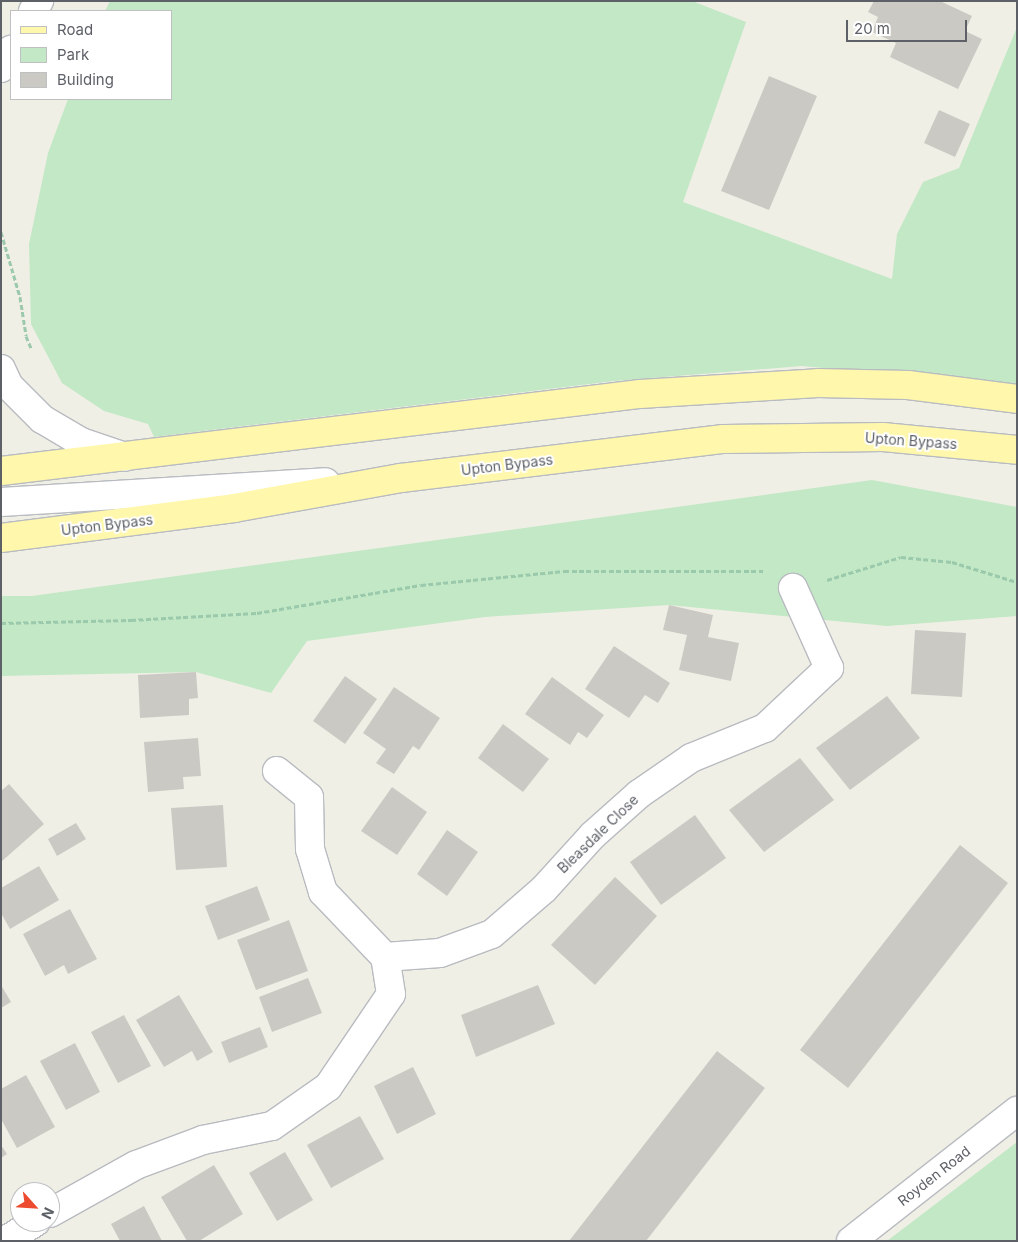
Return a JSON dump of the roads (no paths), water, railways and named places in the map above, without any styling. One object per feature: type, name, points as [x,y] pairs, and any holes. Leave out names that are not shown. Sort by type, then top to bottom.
[{"type":"main road","points":[[1,471],[640,394],[818,383],[908,385],[1017,399]]},
{"type":"main road","name":"Upton Bypass","points":[[1,538],[234,508],[401,478],[724,439],[883,437],[1017,450]]},
{"type":"street","points":[[1,68],[10,52]]},
{"type":"street","points":[[1,369],[9,386],[42,419],[81,442],[125,457]]},
{"type":"street","points":[[1,502],[401,478]]},
{"type":"street","name":"Bleasdale Close","points":[[385,957],[440,953],[492,934],[544,889],[593,835],[639,794],[691,758],[766,728],[829,668],[793,588]]},
{"type":"street","points":[[60,1207],[136,1164],[203,1140],[272,1126],[328,1087],[391,994],[385,957],[323,892],[310,849],[309,797],[277,770]]},
{"type":"street","name":"Royden Road","points":[[852,1241],[1017,1111]]},
{"type":"street","points":[[5,1241],[20,1232]]}]
